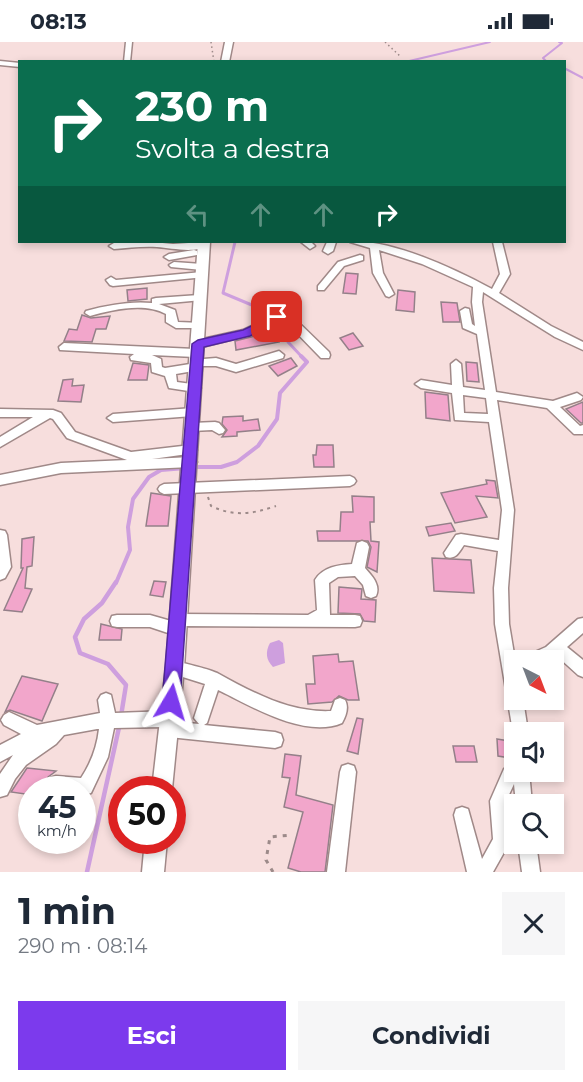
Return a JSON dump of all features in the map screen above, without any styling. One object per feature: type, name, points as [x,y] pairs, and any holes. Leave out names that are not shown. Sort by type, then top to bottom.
[{"type":"main road","points":[[225,60],[229,42]]},
{"type":"main road","points":[[163,776],[192,471],[192,427],[204,246]]},
{"type":"main road","points":[[153,872],[155,854]]},
{"type":"street","points":[[126,60],[129,42]]},
{"type":"street","points":[[0,63],[18,65]]},
{"type":"street","points":[[321,288],[341,264],[359,263],[358,243]]},
{"type":"street","points":[[362,243],[443,267],[494,294],[561,336],[583,346]]},
{"type":"street","points":[[494,294],[505,274],[498,243]]},
{"type":"street","points":[[114,246],[158,244],[173,247],[204,246]]},
{"type":"street","points":[[202,271],[171,261],[204,246]]},
{"type":"street","points":[[374,246],[378,273],[389,294]]},
{"type":"street","points":[[111,280],[112,283],[202,271]]},
{"type":"street","points":[[478,285],[477,302],[508,510],[504,546],[502,624],[508,650]]},
{"type":"street","points":[[136,302],[199,298]]},
{"type":"street","points":[[90,313],[114,308],[165,307],[171,312],[171,322],[176,325],[198,325]]},
{"type":"street","points":[[465,311],[466,326],[482,332]]},
{"type":"street","points":[[134,357],[151,358],[157,362],[156,369],[171,371],[277,317],[290,320],[325,355]]},
{"type":"street","points":[[64,347],[196,357],[236,368],[279,356]]},
{"type":"street","points":[[456,364],[459,417],[495,418]]},
{"type":"street","points":[[171,371],[173,385],[195,388]]},
{"type":"street","points":[[421,384],[551,405],[578,397]]},
{"type":"street","points":[[551,405],[578,431],[583,429]]},
{"type":"street","points":[[113,418],[193,412]]},
{"type":"street","points":[[0,413],[57,416],[71,435],[131,457],[192,471]]},
{"type":"street","points":[[0,443],[46,414]]},
{"type":"street","points":[[192,427],[215,426],[219,430]]},
{"type":"street","points":[[0,480],[61,468],[192,471],[350,481]]},
{"type":"street","points":[[164,489],[192,471]]},
{"type":"street","points":[[0,535],[4,567],[0,574]]},
{"type":"street","points":[[451,553],[461,539],[504,546]]},
{"type":"street","points":[[358,570],[362,547]]},
{"type":"street","points":[[310,621],[324,613],[322,580],[336,570],[358,570],[369,582],[371,592]]},
{"type":"street","points":[[117,621],[150,621],[178,625],[355,621]]},
{"type":"street","points":[[551,650],[583,624]]},
{"type":"street","points":[[557,647],[583,670]]},
{"type":"street","points":[[175,668],[214,679],[289,716],[318,721],[337,718],[340,705]]},
{"type":"street","points":[[202,718],[214,679]]},
{"type":"street","points":[[93,776],[98,768],[109,721],[106,700]]},
{"type":"street","points":[[9,720],[37,733]]},
{"type":"street","points":[[0,754],[37,733],[109,721],[169,724],[275,740]]},
{"type":"street","points":[[1,789],[12,768],[30,751],[54,739],[60,728]]},
{"type":"street","points":[[336,872],[348,772]]},
{"type":"street","points":[[462,815],[478,872],[488,865],[502,840],[498,801],[507,782]]},
{"type":"street","points":[[529,854],[531,872]]},
{"type":"path","points":[[211,42],[214,60]]},
{"type":"path","points":[[385,42],[401,57]]},
{"type":"path","points":[[192,471],[211,506],[228,515],[249,515],[276,506]]},
{"type":"path","points":[[273,872],[266,860],[270,837],[291,835]]},
{"type":"shaded area","points":[[279,640],[283,643],[285,663],[273,667],[269,662],[267,650],[270,643]]},
{"type":"building","points":[[346,273],[358,274],[356,294],[343,293]]},
{"type":"building","points":[[147,288],[147,299],[128,301],[127,290]]},
{"type":"building","points":[[398,290],[415,292],[414,312],[396,310]]},
{"type":"building","points":[[441,302],[457,303],[460,322],[443,322]]},
{"type":"building","points":[[82,315],[91,318],[110,316],[106,329],[96,329],[92,342],[64,341],[69,329],[77,330]]},
{"type":"building","points":[[275,331],[279,342],[236,350],[235,341]]},
{"type":"building","points":[[353,333],[363,346],[349,350],[340,338]]},
{"type":"building","points":[[291,358],[297,366],[278,376],[269,366]]},
{"type":"building","points":[[466,362],[477,363],[479,382],[467,381]]},
{"type":"building","points":[[133,363],[149,365],[147,380],[128,380]]},
{"type":"building","points":[[73,379],[72,386],[84,385],[81,402],[58,401],[63,380]]},
{"type":"building","points":[[425,392],[448,395],[450,421],[426,418]]},
{"type":"building","points":[[583,402],[583,423],[581,423],[566,409]]},
{"type":"building","points":[[243,416],[243,421],[258,419],[260,430],[237,432],[237,436],[222,437],[227,430],[222,424],[223,417]]},
{"type":"building","points":[[317,445],[333,445],[334,467],[314,467],[313,455],[316,455]]},
{"type":"building","points":[[486,480],[495,481],[498,498],[476,496],[487,517],[455,523],[441,493],[487,484]]},
{"type":"building","points":[[151,493],[171,496],[168,526],[146,526]]},
{"type":"building","points":[[352,496],[374,497],[374,522],[370,522],[371,541],[379,542],[377,572],[367,567],[371,547],[368,541],[318,541],[317,531],[340,531],[341,512],[353,512]]},
{"type":"building","points":[[451,523],[455,531],[429,536],[426,527]]},
{"type":"building","points":[[34,537],[32,566],[27,567],[25,588],[32,589],[22,612],[4,610],[23,568],[21,568],[22,539]]},
{"type":"building","points":[[432,558],[471,560],[474,593],[434,591]]},
{"type":"building","points":[[154,581],[166,582],[163,597],[150,595]]},
{"type":"building","points":[[339,587],[362,589],[361,599],[376,600],[375,622],[364,621],[360,614],[338,613]]},
{"type":"building","points":[[101,624],[122,629],[121,640],[99,640]]},
{"type":"building","points":[[338,654],[339,662],[353,661],[359,700],[348,700],[339,696],[332,702],[308,704],[306,684],[315,684],[313,656]]},
{"type":"building","points":[[22,676],[58,684],[42,721],[10,710],[5,712]]},
{"type":"building","points":[[357,718],[363,719],[358,754],[347,751]]},
{"type":"building","points":[[497,739],[504,740],[504,757],[498,756]]},
{"type":"building","points":[[453,746],[474,746],[477,762],[456,762]]},
{"type":"building","points":[[285,754],[301,756],[296,795],[333,805],[325,872],[301,872],[288,868],[303,812],[284,807],[290,778],[282,777]]},
{"type":"building","points":[[27,768],[56,771],[49,776],[22,776]]},
{"type":"building","points":[[18,782],[18,793],[11,792]]},
{"type":"waterway","points":[[414,60],[490,42]]},
{"type":"waterway","points":[[545,60],[543,58],[562,43],[559,42]]},
{"type":"waterway","points":[[566,69],[583,78]]},
{"type":"waterway","points":[[235,243],[223,293],[259,308],[282,310],[291,314],[282,325],[288,342],[302,357]]},
{"type":"waterway","points":[[193,467],[221,467],[237,462],[258,446],[277,419],[280,393],[307,362],[302,357]]},
{"type":"waterway","points":[[116,583],[130,550],[128,527],[133,499],[149,477],[161,470],[186,468]]},
{"type":"waterway","points":[[116,582],[102,603],[84,619],[75,637],[80,653],[108,664],[126,685],[121,716]]},
{"type":"waterway","points":[[87,872],[120,723]]},
{"type":"route","points":[[171,702],[191,462],[195,353],[198,344],[246,333],[277,317]]}]
